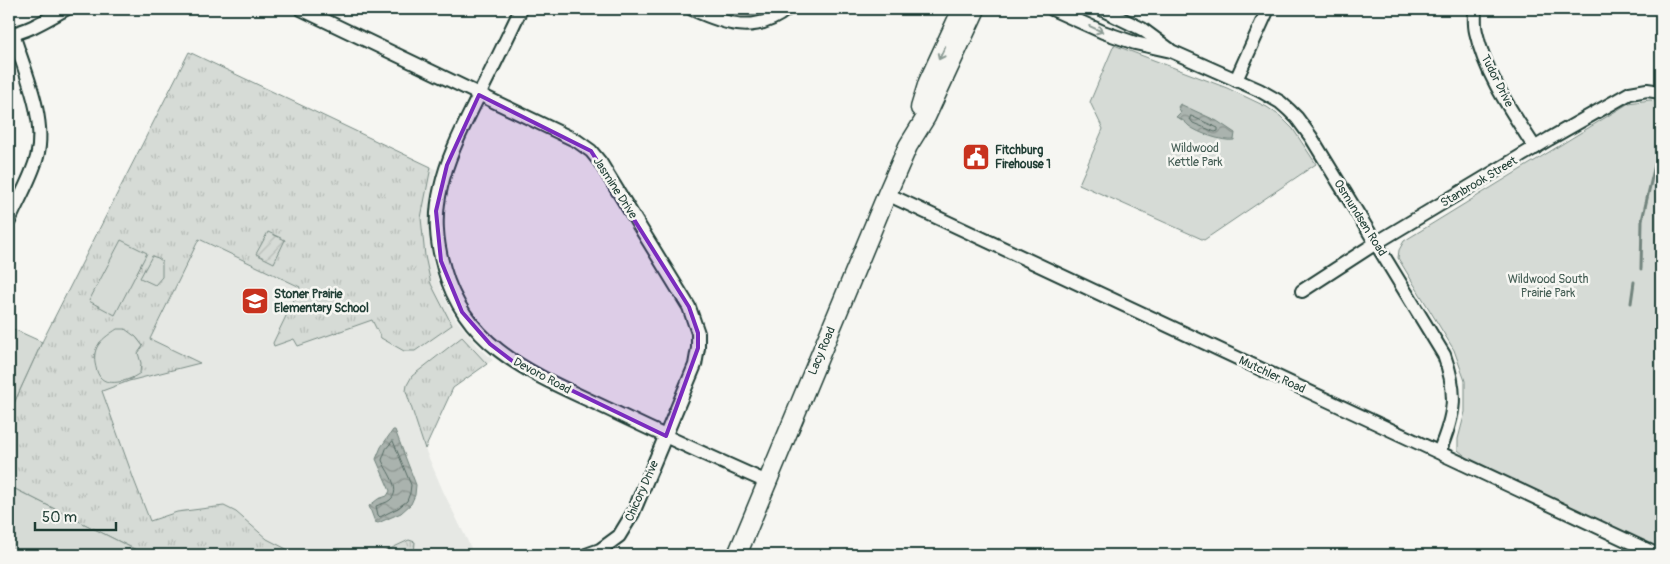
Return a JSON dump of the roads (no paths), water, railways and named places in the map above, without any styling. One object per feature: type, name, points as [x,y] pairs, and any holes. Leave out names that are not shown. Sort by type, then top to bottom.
[{"type":"street","points":[[9,221],[31,174],[37,157],[40,138],[34,101],[11,34],[66,9]]},
{"type":"street","name":"Jasmine Drive","points":[[301,9],[323,14],[479,95],[577,141],[591,151],[600,162],[689,307],[698,332],[695,365],[666,436]]},
{"type":"street","name":"Devoro Road","points":[[521,9],[447,164],[436,211],[437,242],[441,261],[447,280],[462,312],[490,344],[514,363],[767,482]]},
{"type":"street","points":[[692,9],[722,21],[740,25],[765,21],[787,9]]},
{"type":"street","name":"Lacy Road","points":[[736,555],[908,146],[928,82],[962,9]]},
{"type":"street","name":"Lacy Road","points":[[908,146],[926,117],[976,9]]},
{"type":"street","name":"Osmundsen Road","points":[[1052,9],[1078,14],[1135,44],[1171,51],[1280,102],[1297,118],[1311,137],[1444,355],[1452,385],[1453,404],[1447,432],[1439,452]]},
{"type":"street","name":"Osmundsen Road","points":[[1101,9],[1142,29],[1171,51]]},
{"type":"street","points":[[1236,80],[1268,9]]},
{"type":"street","name":"Tudor Drive","points":[[1475,9],[1476,30],[1481,52],[1491,75],[1534,148]]},
{"type":"street","name":"Stanbrook Street","points":[[1302,291],[1376,243],[1630,93],[1647,90],[1661,92]]},
{"type":"street","name":"Mutchler Road","points":[[887,194],[1658,555]]},
{"type":"street","name":"Chicory Drive","points":[[586,555],[600,550],[619,536],[627,524],[666,436]]},
{"type":"water","points":[[1180,104],[1217,121],[1235,133],[1234,140],[1224,140],[1211,136],[1189,126],[1176,117],[1181,112],[1178,107]]},
{"type":"water","points":[[393,430],[395,430],[416,485],[415,495],[411,504],[401,513],[378,523],[375,522],[369,506],[378,499],[387,496],[390,491],[376,459],[381,447]]},
{"type":"waterway","points":[[1641,269],[1642,220],[1661,139]]},
{"type":"waterway","points":[[1631,303],[1634,282]]},
{"type":"place","name":"Fitchburg Firehouse 1","points":[[976,157]]},
{"type":"place","name":"Stoner Prairie Elementary School","points":[[255,301]]},
{"type":"park label","name":"Wildwood Kettle Park","points":[[1195,155]]},
{"type":"park label","name":"Wildwood South Prairie Park","points":[[1548,286]]}]
